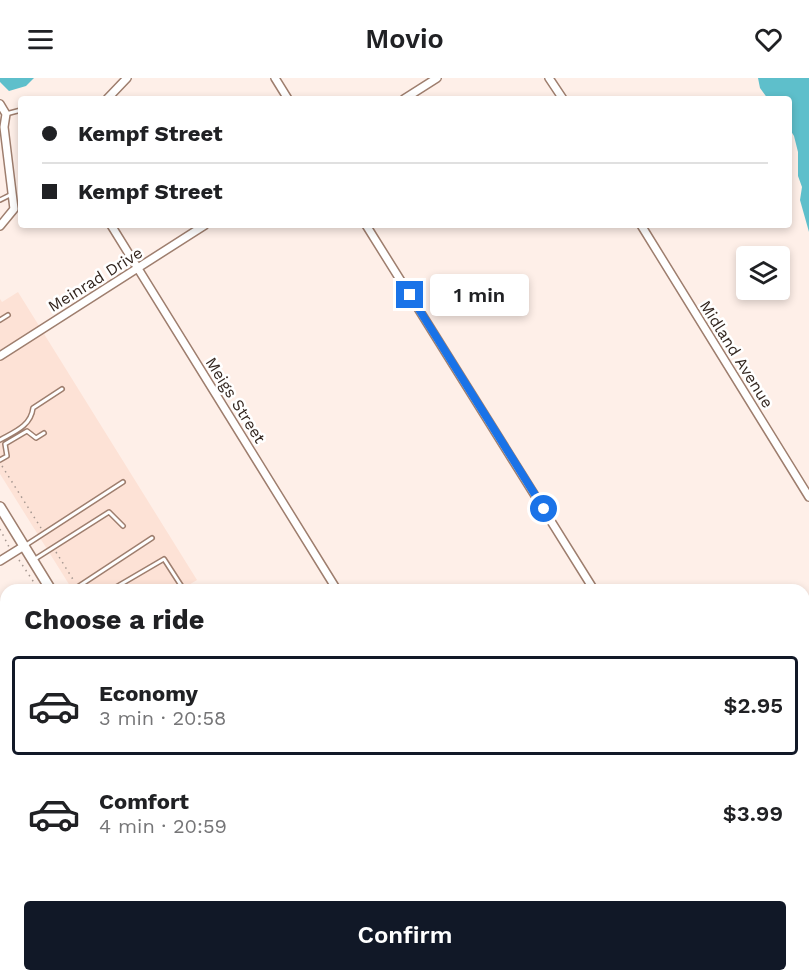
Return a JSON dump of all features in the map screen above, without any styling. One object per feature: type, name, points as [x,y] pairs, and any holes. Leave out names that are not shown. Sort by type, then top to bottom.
[{"type":"main road","points":[[0,507],[47,584]]},
{"type":"street","points":[[110,96],[127,78]]},
{"type":"street","points":[[275,78],[286,96]]},
{"type":"street","points":[[409,96],[437,78]]},
{"type":"street","points":[[549,78],[560,96]]},
{"type":"street","points":[[0,104],[6,114],[3,145],[14,209],[0,226]]},
{"type":"street","name":"Meigs Street","points":[[113,228],[333,584]]},
{"type":"street","name":"Meinrad Drive","points":[[2,355],[200,228]]},
{"type":"street","points":[[368,228],[590,584]]},
{"type":"street","name":"Midland Avenue","points":[[643,228],[809,498]]},
{"type":"street","points":[[0,561],[24,546]]},
{"type":"lane","points":[[6,114],[18,111]]},
{"type":"lane","points":[[0,200],[12,194]]},
{"type":"lane","points":[[0,320],[8,315]]},
{"type":"lane","points":[[0,346],[2,355]]},
{"type":"lane","points":[[0,440],[26,424],[32,416],[33,408],[62,389]]},
{"type":"lane","points":[[0,461],[7,456],[5,444],[27,431],[36,438],[44,433]]},
{"type":"lane","points":[[24,546],[123,482]]},
{"type":"lane","points":[[33,560],[109,512],[123,526]]},
{"type":"lane","points":[[83,584],[152,538]]},
{"type":"lane","points":[[121,584],[164,558],[180,584]]},
{"type":"path","points":[[0,461],[44,533]]},
{"type":"path","points":[[0,529],[5,542],[35,584]]},
{"type":"path","points":[[53,547],[76,584]]},
{"type":"shaded area","points":[[18,292],[197,580],[190,584],[69,584],[0,474],[0,299],[2,302]]},
{"type":"water","points":[[0,78],[34,78],[26,86],[9,91],[0,82]]},
{"type":"water","points":[[758,78],[809,78],[809,232],[800,200],[802,187],[798,176],[798,152],[792,133],[792,96],[766,96],[760,88]]},
{"type":"route","points":[[410,295],[544,509]]}]
